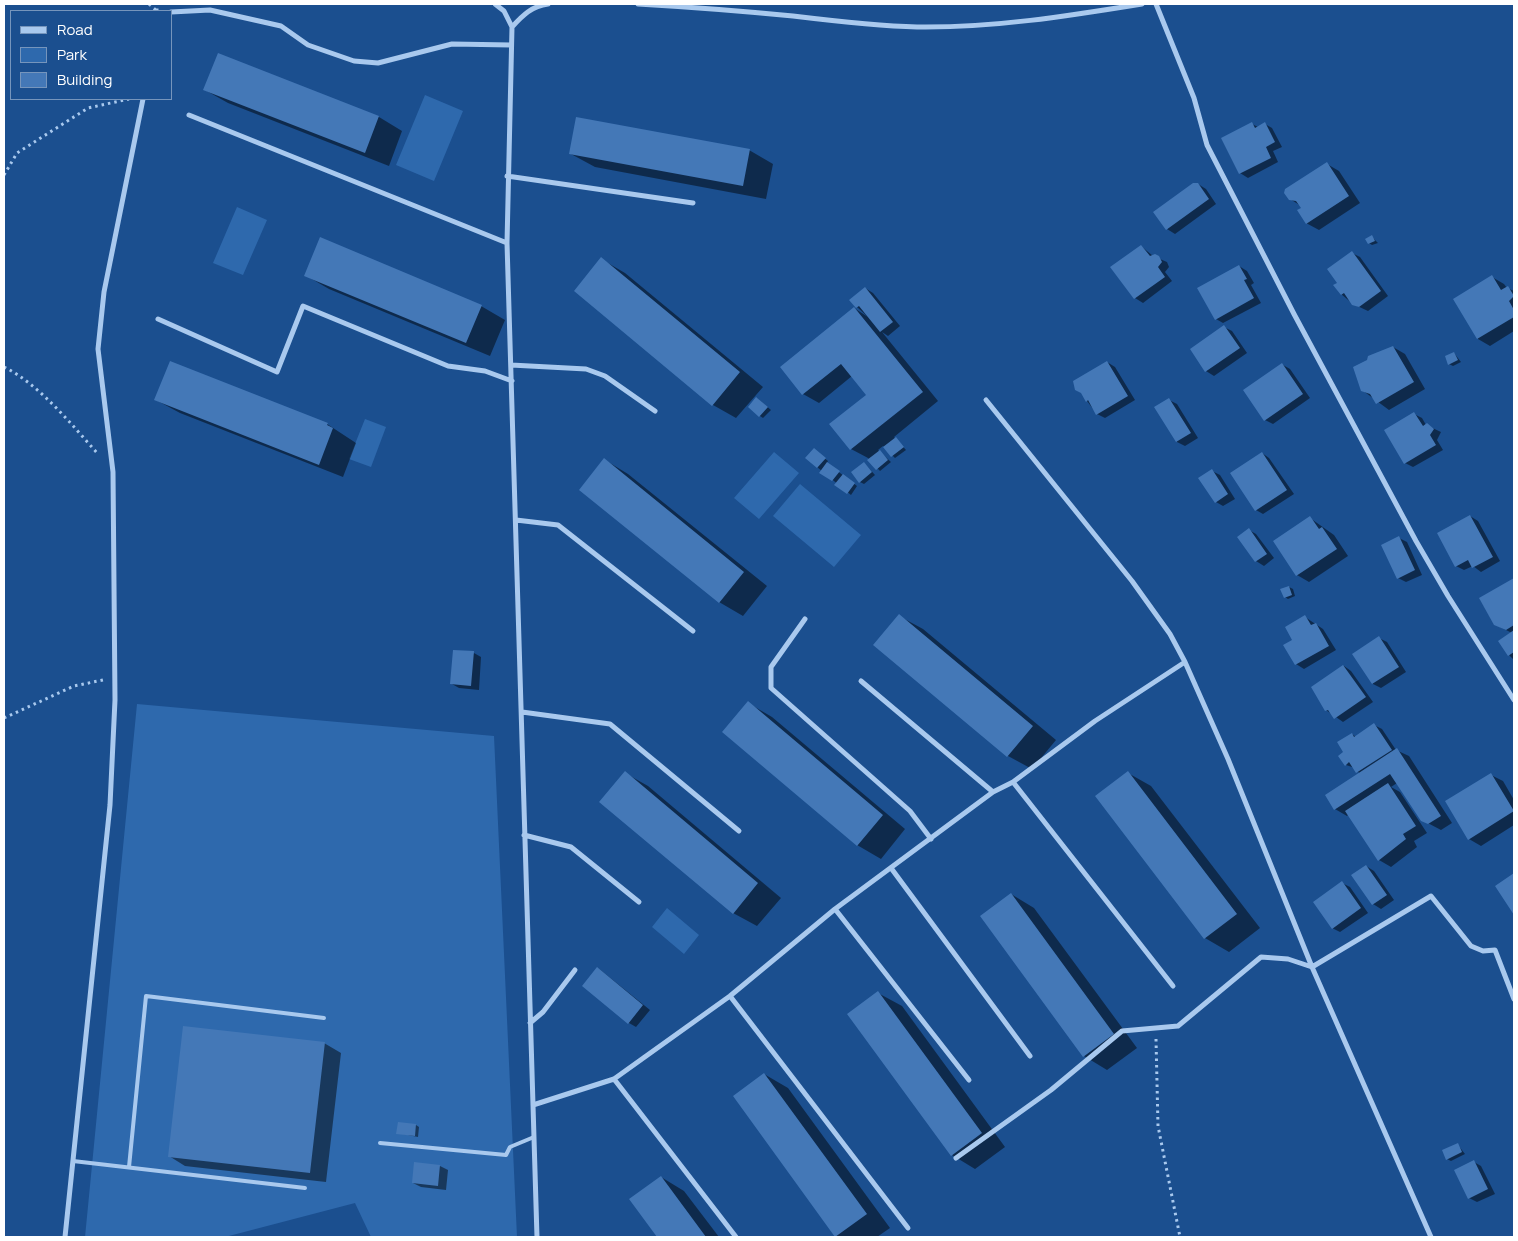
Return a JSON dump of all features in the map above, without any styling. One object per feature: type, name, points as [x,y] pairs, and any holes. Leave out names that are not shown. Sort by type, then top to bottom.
[{"type":"street","points":[[495,4],[504,11],[512,27],[507,176],[507,243],[537,1237]]},
{"type":"street","points":[[512,27],[525,13],[539,4],[548,4]]},
{"type":"street","points":[[638,4],[785,16],[850,24],[918,27],[980,25],[1044,19],[1142,4]]},
{"type":"street","points":[[1156,4],[1194,98],[1207,145],[1294,314],[1434,573],[1514,700]]},
{"type":"street","points":[[172,12],[210,10],[281,26],[308,45],[354,60],[378,63],[452,44],[511,45]]},
{"type":"street","points":[[65,1237],[110,805],[115,678],[112,472],[98,349],[104,292],[143,100]]},
{"type":"street","points":[[189,116],[507,243]]},
{"type":"street","points":[[507,176],[693,203]]},
{"type":"street","points":[[158,319],[277,372],[303,306],[448,366],[485,372],[512,381]]},
{"type":"street","points":[[512,365],[586,368],[605,376],[655,411]]},
{"type":"street","points":[[986,400],[1132,581],[1170,634],[1185,662],[1228,759],[1312,967],[1431,1237]]},
{"type":"street","points":[[516,520],[558,525],[693,631]]},
{"type":"street","points":[[805,619],[771,666],[769,679],[771,688],[910,811],[931,838]]},
{"type":"street","points":[[533,1105],[614,1079],[730,996],[835,909],[993,792],[1013,782],[1095,722],[1185,662]]},
{"type":"street","points":[[861,681],[993,792]]},
{"type":"street","points":[[522,712],[610,724],[740,832]]},
{"type":"street","points":[[1013,782],[1173,986]]},
{"type":"street","points":[[524,835],[571,847],[639,902]]},
{"type":"street","points":[[891,868],[1030,1056]]},
{"type":"street","points":[[1312,967],[1431,896],[1471,946],[1483,951],[1495,950],[1514,999]]},
{"type":"street","points":[[835,909],[969,1080]]},
{"type":"street","points":[[956,1158],[1051,1090],[1122,1031],[1178,1026],[1261,957],[1288,958],[1312,967]]},
{"type":"street","points":[[530,1023],[543,1012],[575,970]]},
{"type":"street","points":[[730,996],[908,1228]]},
{"type":"street","points":[[614,1079],[736,1237]]},
{"type":"lane","points":[[129,1167],[146,996],[324,1018]]},
{"type":"lane","points":[[380,1143],[506,1155],[510,1147],[534,1136]]},
{"type":"lane","points":[[73,1161],[305,1188]]},
{"type":"path","points":[[4,175],[17,152],[88,108],[124,100]]},
{"type":"path","points":[[4,367],[18,374],[70,422],[112,472]]},
{"type":"path","points":[[4,718],[74,686],[115,678]]},
{"type":"path","points":[[1156,1028],[1158,1126],[1180,1237]]},
{"type":"green space","points":[[425,95],[463,111],[434,181],[396,165]]},
{"type":"green space","points":[[237,207],[267,220],[243,275],[213,263]]},
{"type":"green space","points":[[365,419],[386,427],[371,467],[349,459]]},
{"type":"green space","points":[[774,452],[799,473],[759,519],[734,498]]},
{"type":"green space","points":[[800,484],[861,535],[834,567],[773,516]]},
{"type":"green space","points":[[137,704],[494,736],[517,1237],[371,1237],[355,1203],[225,1237],[85,1237]]},
{"type":"green space","points":[[667,908],[699,935],[684,954],[652,927]]},
{"type":"building","points":[[218,53],[379,116],[365,153],[203,90]]},
{"type":"building","points":[[576,117],[750,149],[743,186],[569,154]]},
{"type":"building","points":[[1252,122],[1255,128],[1265,122],[1275,142],[1266,147],[1271,158],[1239,174],[1221,138]]},
{"type":"building","points":[[1327,162],[1349,196],[1306,224],[1297,210],[1301,208],[1296,201],[1289,200],[1284,193],[1285,189]]},
{"type":"building","points":[[1193,183],[1198,183],[1209,199],[1166,230],[1153,212]]},
{"type":"building","points":[[1372,235],[1375,241],[1368,244],[1365,239]]},
{"type":"building","points":[[320,237],[482,305],[466,343],[304,276]]},
{"type":"building","points":[[1141,245],[1150,256],[1155,254],[1159,256],[1162,262],[1158,267],[1165,277],[1134,299],[1110,267]]},
{"type":"building","points":[[1352,251],[1381,291],[1359,307],[1352,305],[1344,293],[1341,295],[1333,285],[1337,283],[1327,269]]},
{"type":"building","points":[[601,257],[740,372],[712,406],[574,291]]},
{"type":"building","points":[[1239,265],[1247,279],[1244,280],[1254,298],[1215,320],[1197,288]]},
{"type":"building","points":[[1492,275],[1501,290],[1508,286],[1514,296],[1509,301],[1514,310],[1514,317],[1477,339],[1453,299]]},
{"type":"building","points":[[865,287],[893,322],[880,332],[859,306],[856,308],[849,300]]},
{"type":"building","points":[[854,307],[923,392],[850,450],[829,424],[866,395],[841,364],[802,395],[780,367]]},
{"type":"building","points":[[1224,325],[1240,348],[1205,372],[1190,349]]},
{"type":"building","points":[[1393,346],[1414,382],[1376,404],[1370,394],[1361,391],[1353,367],[1367,360],[1368,356]]},
{"type":"building","points":[[1454,352],[1458,360],[1448,365],[1445,356]]},
{"type":"building","points":[[170,361],[328,423],[327,425],[333,428],[319,465],[154,400]]},
{"type":"building","points":[[1107,361],[1128,396],[1096,415],[1088,400],[1086,402],[1081,393],[1075,390],[1073,381]]},
{"type":"building","points":[[1282,363],[1303,394],[1264,421],[1243,390]]},
{"type":"building","points":[[756,397],[768,407],[759,417],[748,407]]},
{"type":"building","points":[[1169,398],[1191,433],[1176,442],[1154,407]]},
{"type":"building","points":[[1414,412],[1423,426],[1427,423],[1434,429],[1430,435],[1436,445],[1404,464],[1384,430]]},
{"type":"building","points":[[896,437],[904,447],[891,457],[883,447]]},
{"type":"building","points":[[814,448],[826,458],[817,468],[805,458]]},
{"type":"building","points":[[880,450],[888,460],[876,470],[867,460]]},
{"type":"building","points":[[1262,452],[1287,490],[1255,511],[1230,473]]},
{"type":"building","points":[[604,458],[744,572],[719,603],[579,490]]},
{"type":"building","points":[[827,462],[840,471],[832,481],[819,473]]},
{"type":"building","points":[[864,462],[872,472],[859,483],[851,472]]},
{"type":"building","points":[[1212,469],[1228,494],[1215,503],[1198,478]]},
{"type":"building","points":[[843,474],[855,483],[847,494],[834,485]]},
{"type":"building","points":[[1470,515],[1493,557],[1472,568],[1468,560],[1455,567],[1437,533]]},
{"type":"building","points":[[1310,516],[1319,529],[1322,527],[1337,549],[1296,576],[1273,541]]},
{"type":"building","points":[[1249,528],[1267,554],[1255,562],[1237,537]]},
{"type":"building","points":[[1399,536],[1415,570],[1397,579],[1381,545]]},
{"type":"building","points":[[1514,578],[1514,625],[1506,630],[1494,625],[1479,598]]},
{"type":"building","points":[[1289,586],[1292,595],[1284,598],[1280,589]]},
{"type":"building","points":[[899,614],[1033,726],[1007,757],[873,645]]},
{"type":"building","points":[[1305,615],[1311,625],[1316,623],[1329,646],[1295,665],[1283,645],[1292,640],[1285,627]]},
{"type":"building","points":[[1514,630],[1514,652],[1508,656],[1498,641]]},
{"type":"building","points":[[1379,636],[1399,667],[1372,684],[1352,654]]},
{"type":"building","points":[[453,650],[474,651],[471,686],[450,684]]},
{"type":"building","points":[[1343,665],[1366,697],[1334,719],[1328,710],[1325,711],[1311,687]]},
{"type":"building","points":[[748,701],[883,815],[857,846],[722,732]]},
{"type":"building","points":[[1374,723],[1392,750],[1356,773],[1349,762],[1345,766],[1338,756],[1343,752],[1337,742],[1352,733],[1354,737]]},
{"type":"building","points":[[1397,748],[1441,816],[1428,824],[1421,821],[1390,774],[1334,810],[1325,795]]},
{"type":"building","points":[[625,771],[758,883],[733,914],[599,802]]},
{"type":"building","points":[[1128,771],[1237,914],[1204,939],[1095,796]]},
{"type":"building","points":[[1491,773],[1514,811],[1468,840],[1445,801]]},
{"type":"building","points":[[1388,783],[1416,826],[1403,834],[1406,839],[1378,861],[1345,811]]},
{"type":"building","points":[[1366,865],[1387,895],[1372,905],[1351,875]]},
{"type":"building","points":[[1514,873],[1514,915],[1495,886]]},
{"type":"building","points":[[1342,881],[1361,908],[1332,929],[1313,902]]},
{"type":"building","points":[[1011,893],[1114,1034],[1083,1057],[980,916]]},
{"type":"building","points":[[597,967],[643,1005],[628,1024],[582,986]]},
{"type":"building","points":[[878,991],[982,1133],[951,1156],[847,1014]]},
{"type":"building","points":[[183,1026],[325,1042],[310,1173],[168,1157]]},
{"type":"building","points":[[764,1073],[867,1214],[835,1237],[733,1096]]},
{"type":"building","points":[[398,1122],[416,1124],[415,1136],[396,1134]]},
{"type":"building","points":[[1458,1143],[1462,1152],[1446,1160],[1442,1150]]},
{"type":"building","points":[[1474,1160],[1488,1189],[1468,1199],[1454,1170]]},
{"type":"building","points":[[414,1162],[440,1165],[438,1186],[412,1183]]},
{"type":"building","points":[[661,1176],[706,1237],[657,1237],[629,1199]]}]
